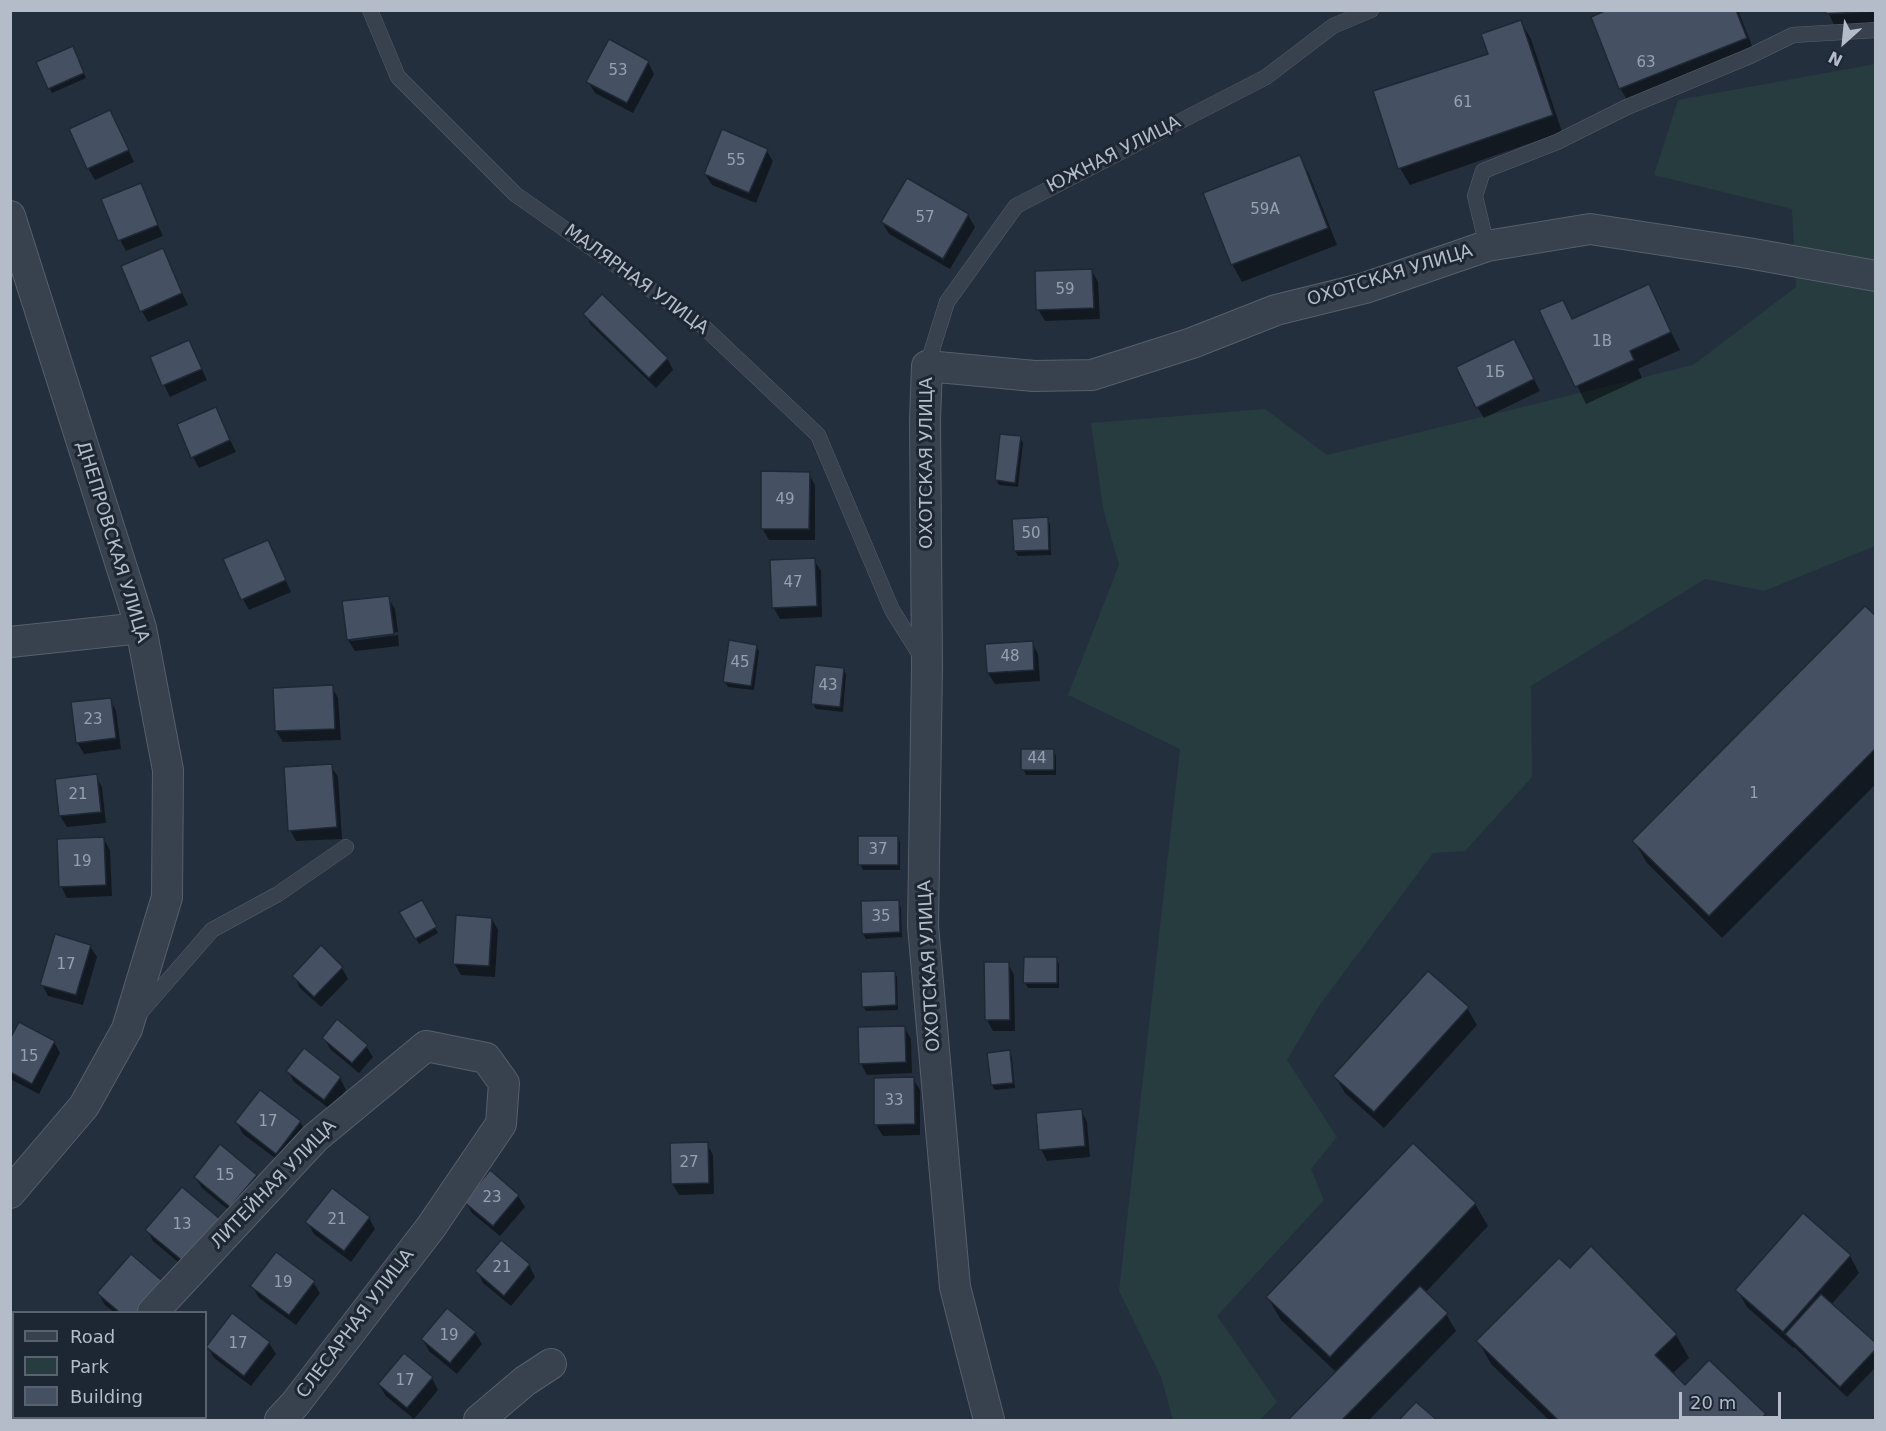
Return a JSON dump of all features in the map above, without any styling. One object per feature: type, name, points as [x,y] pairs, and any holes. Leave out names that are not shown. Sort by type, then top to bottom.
[{"type":"street","name":"ДНЕПРОВСКАЯ УЛИЦА","points":[[10,216],[141,628],[168,770],[167,897],[126,1029],[84,1106],[10,1193]]},
{"type":"street","name":"ОХОТСКАЯ УЛИЦА","points":[[989,1420],[955,1287],[923,926],[927,666],[925,420],[927,366],[1034,376],[1092,375],[1192,343],[1276,310],[1365,288],[1487,246],[1590,229],[1748,253],[1875,276]]},
{"type":"street","points":[[10,642],[141,628]]},
{"type":"street","name":"ЛИТЕЙНАЯ УЛИЦА","points":[[154,1311],[315,1138],[426,1046],[486,1058],[504,1083],[501,1124],[430,1227]]},
{"type":"street","name":"СЛЕСАРНАЯ УЛИЦА","points":[[280,1420],[295,1404],[430,1227]]},
{"type":"street","points":[[479,1420],[525,1381],[551,1364]]},
{"type":"lane","name":"МАЛЯРНАЯ УЛИЦА","points":[[370,10],[398,77],[515,194],[704,327],[818,435],[892,610],[927,666]]},
{"type":"lane","name":"ЮЖНАЯ УЛИЦА","points":[[927,366],[947,302],[1016,206],[1266,77],[1333,26],[1371,10]]},
{"type":"lane","points":[[1487,246],[1475,196],[1483,171],[1557,142],[1627,107],[1750,56],[1793,35],[1875,30]]},
{"type":"lane","points":[[126,1029],[212,930],[278,894],[346,847]]},
{"type":"green space","points":[[1875,64],[1875,546],[1764,591],[1705,579],[1531,686],[1532,777],[1465,851],[1433,853],[1319,1006],[1287,1060],[1337,1137],[1311,1169],[1324,1200],[1217,1316],[1277,1402],[1260,1420],[1173,1420],[1161,1377],[1119,1291],[1180,749],[1068,695],[1119,565],[1103,508],[1091,423],[1265,409],[1327,455],[1693,365],[1796,287],[1792,209],[1654,175],[1678,100]]},
{"type":"building","points":[[1607,10],[1736,10],[1747,38],[1619,89],[1591,17]]},
{"type":"building","points":[[1825,10],[1876,10],[1876,11],[1826,14]]},
{"type":"building","points":[[1521,20],[1553,115],[1398,169],[1373,91],[1488,54],[1481,34]]},
{"type":"building","points":[[609,39],[649,61],[627,103],[586,82]]},
{"type":"building","points":[[73,46],[84,73],[48,89],[36,62]]},
{"type":"building","points":[[110,110],[129,150],[87,169],[69,129]]},
{"type":"building","points":[[722,129],[768,149],[749,193],[704,174]]},
{"type":"building","points":[[1300,155],[1328,228],[1231,265],[1203,193]]},
{"type":"building","points":[[907,178],[969,214],[943,259],[881,222]]},
{"type":"building","points":[[141,183],[158,225],[118,241],[101,199]]},
{"type":"building","points":[[163,248],[182,293],[140,312],[121,266]]},
{"type":"building","points":[[1092,269],[1094,308],[1036,310],[1035,271]]},
{"type":"building","points":[[1649,284],[1671,332],[1630,351],[1634,360],[1575,387],[1539,310],[1563,300],[1572,319]]},
{"type":"building","points":[[602,294],[668,358],[649,378],[583,314]]},
{"type":"building","points":[[1514,339],[1534,379],[1476,408],[1456,367]]},
{"type":"building","points":[[189,340],[202,369],[162,386],[150,357]]},
{"type":"building","points":[[216,407],[230,440],[191,458],[177,424]]},
{"type":"building","points":[[1000,434],[1021,436],[1015,483],[995,480]]},
{"type":"building","points":[[761,471],[810,472],[809,529],[761,529]]},
{"type":"building","points":[[1048,517],[1049,550],[1014,551],[1012,519]]},
{"type":"building","points":[[268,540],[286,580],[241,600],[223,559]]},
{"type":"building","points":[[815,558],[817,606],[772,608],[770,560]]},
{"type":"building","points":[[389,596],[394,634],[347,640],[342,601]]},
{"type":"building","points":[[1865,606],[1876,616],[1876,748],[1709,916],[1632,841]]},
{"type":"building","points":[[729,640],[757,645],[751,686],[723,682]]},
{"type":"building","points":[[1033,641],[1034,670],[987,673],[985,644]]},
{"type":"building","points":[[815,665],[844,668],[840,707],[811,704]]},
{"type":"building","points":[[333,685],[335,729],[275,731],[273,688]]},
{"type":"building","points":[[111,698],[116,738],[76,743],[71,702]]},
{"type":"building","points":[[1021,749],[1054,749],[1054,770],[1021,770]]},
{"type":"building","points":[[332,764],[337,827],[288,831],[284,767]]},
{"type":"building","points":[[97,774],[101,812],[59,816],[55,779]]},
{"type":"building","points":[[858,836],[898,836],[898,865],[858,865]]},
{"type":"building","points":[[104,837],[106,885],[59,887],[57,839]]},
{"type":"building","points":[[422,900],[437,927],[415,939],[399,912]]},
{"type":"building","points":[[899,900],[900,932],[862,934],[861,901]]},
{"type":"building","points":[[456,915],[492,918],[489,966],[453,964]]},
{"type":"building","points":[[55,934],[91,945],[76,995],[40,985]]},
{"type":"building","points":[[321,945],[343,967],[314,997],[292,976]]},
{"type":"building","points":[[1024,957],[1057,957],[1057,983],[1023,983]]},
{"type":"building","points":[[984,962],[1009,962],[1010,1020],[985,1020]]},
{"type":"building","points":[[895,971],[896,1005],[862,1007],[861,972]]},
{"type":"building","points":[[1428,971],[1469,1007],[1374,1112],[1333,1076]]},
{"type":"building","points":[[337,1019],[368,1045],[352,1063],[322,1038]]},
{"type":"building","points":[[19,1022],[55,1041],[32,1084],[10,1072],[10,1039]]},
{"type":"building","points":[[905,1026],[906,1062],[859,1064],[858,1027]]},
{"type":"building","points":[[304,1048],[341,1077],[324,1100],[286,1071]]},
{"type":"building","points":[[1010,1050],[1013,1083],[991,1085],[987,1053]]},
{"type":"building","points":[[914,1077],[915,1124],[874,1125],[874,1078]]},
{"type":"building","points":[[260,1090],[301,1121],[276,1154],[235,1122]]},
{"type":"building","points":[[1082,1109],[1085,1146],[1039,1150],[1036,1113]]},
{"type":"building","points":[[708,1142],[709,1183],[671,1184],[670,1143]]},
{"type":"building","points":[[1413,1143],[1476,1203],[1330,1357],[1266,1297]]},
{"type":"building","points":[[220,1144],[257,1175],[230,1207],[194,1177]]},
{"type":"building","points":[[490,1170],[519,1195],[493,1226],[464,1202]]},
{"type":"building","points":[[182,1187],[220,1219],[184,1262],[145,1230]]},
{"type":"building","points":[[332,1188],[370,1217],[344,1251],[305,1222]]},
{"type":"building","points":[[1803,1213],[1851,1255],[1783,1332],[1735,1290]]},
{"type":"building","points":[[501,1240],[530,1264],[504,1296],[475,1271]]},
{"type":"building","points":[[1591,1246],[1677,1334],[1655,1355],[1685,1385],[1709,1360],[1766,1414],[1759,1420],[1558,1420],[1476,1341],[1559,1258],[1570,1268]]},
{"type":"building","points":[[276,1252],[315,1281],[289,1315],[250,1286]]},
{"type":"building","points":[[131,1254],[167,1285],[144,1311],[118,1311],[97,1293]]},
{"type":"building","points":[[1420,1286],[1448,1313],[1342,1420],[1288,1420]]},
{"type":"building","points":[[1821,1294],[1876,1343],[1876,1349],[1840,1387],[1785,1334]]},
{"type":"building","points":[[447,1308],[476,1332],[450,1363],[421,1339]]},
{"type":"building","points":[[232,1313],[270,1342],[244,1376],[207,1346]]},
{"type":"building","points":[[12,1340],[12,1375],[10,1374],[10,1342]]},
{"type":"building","points":[[404,1353],[433,1377],[407,1408],[378,1384]]},
{"type":"building","points":[[1416,1402],[1437,1420],[1399,1420]]}]
